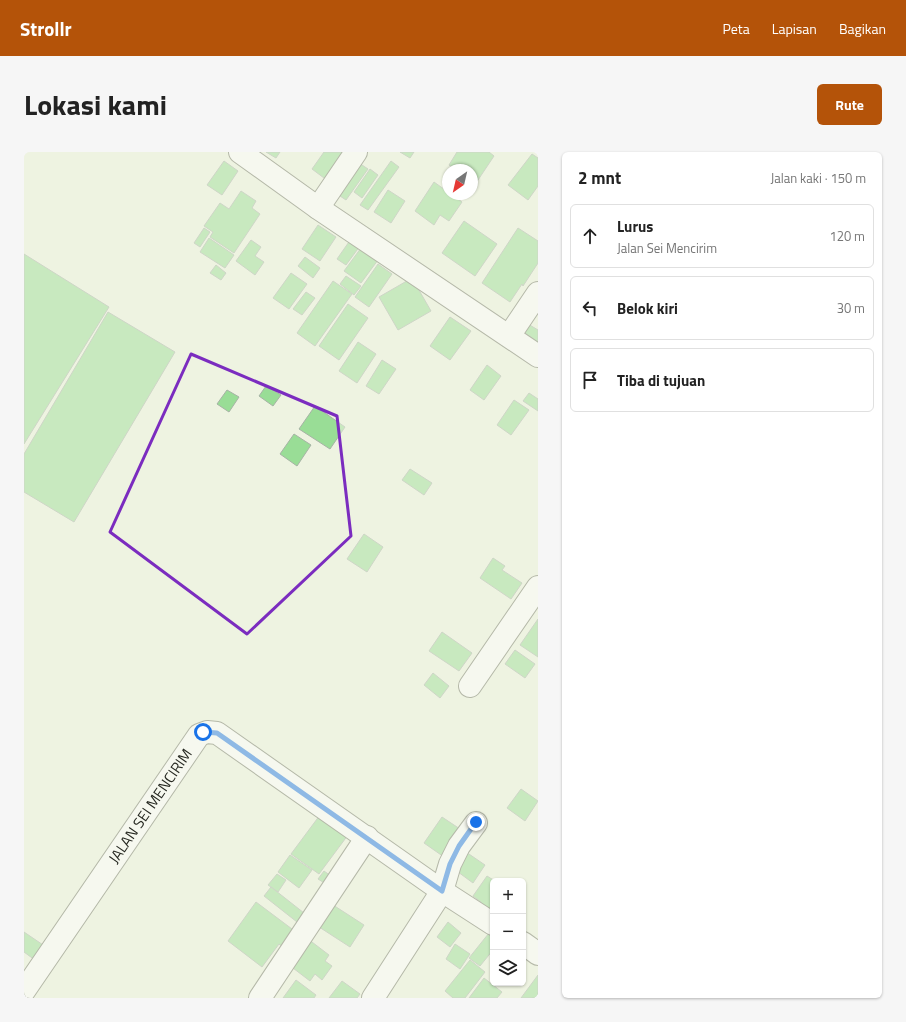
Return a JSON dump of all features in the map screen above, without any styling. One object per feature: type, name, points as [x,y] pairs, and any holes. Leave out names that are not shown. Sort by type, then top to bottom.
[{"type":"street","points":[[240,152],[318,208],[538,356]]},
{"type":"street","points":[[318,208],[356,152]]},
{"type":"street","points":[[508,336],[538,293]]},
{"type":"street","points":[[470,686],[538,587]]},
{"type":"street","name":"JALAN SEI MENCIRIM","points":[[24,991],[203,732],[217,733],[442,891],[490,922]]},
{"type":"street","points":[[373,998],[442,891],[450,864],[459,846],[476,822]]},
{"type":"street","points":[[260,998],[367,837]]},
{"type":"highlighted area","points":[[191,354],[337,416],[351,536],[247,634],[110,532]]},
{"type":"building","points":[[266,152],[280,152],[276,158]]},
{"type":"building","points":[[324,152],[345,152],[328,181],[312,169]]},
{"type":"building","points":[[400,152],[414,152],[410,158]]},
{"type":"building","points":[[457,152],[489,152],[494,156],[478,180],[478,164],[450,164]]},
{"type":"building","points":[[532,154],[538,158],[538,186],[528,200],[508,185]]},
{"type":"building","points":[[224,161],[238,171],[222,195],[207,185]]},
{"type":"building","points":[[391,161],[399,167],[368,210],[360,205]]},
{"type":"building","points":[[359,163],[368,169],[346,200],[337,194]]},
{"type":"building","points":[[370,169],[378,175],[362,198],[354,192]]},
{"type":"building","points":[[434,182],[442,188],[442,200],[459,200],[462,202],[449,221],[440,215],[434,225],[415,211]]},
{"type":"building","points":[[388,190],[405,201],[391,223],[374,212]]},
{"type":"building","points":[[241,191],[256,201],[252,208],[260,214],[234,253],[210,237],[213,232],[204,226],[220,203],[229,209]]},
{"type":"building","points":[[464,221],[497,244],[475,276],[442,253]]},
{"type":"building","points":[[318,225],[336,237],[320,261],[302,249]]},
{"type":"building","points":[[204,228],[210,232],[200,247],[194,243]]},
{"type":"building","points":[[518,228],[538,241],[538,263],[523,286],[522,284],[510,302],[482,283]]},
{"type":"building","points":[[209,238],[234,255],[225,268],[200,252]]},
{"type":"building","points":[[351,239],[360,246],[346,265],[337,259]]},
{"type":"building","points":[[251,240],[261,247],[255,256],[264,262],[255,275],[236,261]]},
{"type":"building","points":[[361,248],[378,260],[361,283],[344,271]]},
{"type":"building","points":[[24,254],[109,307],[24,444]]},
{"type":"building","points":[[305,257],[320,268],[313,278],[298,266]]},
{"type":"building","points":[[378,264],[392,274],[369,307],[355,297]]},
{"type":"building","points":[[216,265],[226,273],[221,280],[210,273]]},
{"type":"building","points":[[291,273],[307,284],[289,309],[273,298]]},
{"type":"building","points":[[346,276],[361,286],[354,295],[340,284]]},
{"type":"building","points":[[412,278],[431,311],[398,330],[379,297]]},
{"type":"building","points":[[333,281],[352,294],[315,346],[297,333]]},
{"type":"building","points":[[306,292],[315,298],[302,315],[293,309]]},
{"type":"building","points":[[348,304],[368,318],[339,360],[319,346]]},
{"type":"building","points":[[108,312],[175,352],[74,522],[24,492],[24,454]]},
{"type":"building","points":[[450,317],[471,331],[450,360],[430,346]]},
{"type":"building","points":[[528,324],[538,330],[538,342],[523,332]]},
{"type":"building","points":[[358,342],[376,354],[357,383],[339,371]]},
{"type":"building","points":[[382,360],[396,369],[379,394],[366,386]]},
{"type":"building","points":[[487,365],[501,376],[484,400],[470,390]]},
{"type":"building","points":[[266,386],[281,395],[273,406],[259,396]]},
{"type":"building","points":[[227,390],[239,397],[229,412],[217,404]]},
{"type":"building","points":[[529,393],[538,399],[538,411],[523,401]]},
{"type":"building","points":[[514,400],[529,410],[511,435],[497,425]]},
{"type":"building","points":[[315,406],[345,427],[330,449],[299,429]]},
{"type":"building","points":[[294,434],[311,445],[297,466],[280,454]]},
{"type":"building","points":[[410,469],[432,483],[424,495],[402,480]]},
{"type":"building","points":[[364,534],[383,547],[367,572],[347,559]]},
{"type":"building","points":[[493,558],[505,566],[502,570],[522,583],[511,599],[480,578]]},
{"type":"building","points":[[538,619],[538,657],[520,645]]},
{"type":"building","points":[[442,632],[472,653],[459,671],[429,651]]},
{"type":"building","points":[[515,650],[535,664],[525,678],[505,664]]},
{"type":"building","points":[[433,673],[449,686],[440,698],[424,685]]},
{"type":"building","points":[[521,789],[538,801],[525,821],[507,808]]},
{"type":"building","points":[[320,815],[348,835],[319,874],[291,854]]},
{"type":"building","points":[[442,817],[463,831],[444,857],[424,843]]},
{"type":"building","points":[[466,852],[485,865],[473,883],[454,869]]},
{"type":"building","points":[[290,855],[312,870],[299,888],[278,872]]},
{"type":"building","points":[[324,871],[331,876],[326,884],[318,879]]},
{"type":"building","points":[[277,874],[286,880],[278,892],[268,885]]},
{"type":"building","points":[[487,876],[490,878],[490,914],[479,906],[481,902],[473,896]]},
{"type":"building","points":[[271,887],[304,913],[297,922],[264,896]]},
{"type":"building","points":[[256,902],[296,932],[284,948],[279,944],[262,967],[228,941]]},
{"type":"building","points":[[330,903],[364,925],[350,947],[316,925]]},
{"type":"building","points":[[448,922],[461,933],[450,947],[437,937]]},
{"type":"building","points":[[24,932],[49,949],[39,963],[24,952]]},
{"type":"building","points":[[489,933],[490,954],[480,966],[469,958]]},
{"type":"building","points":[[308,939],[329,955],[325,961],[332,966],[322,980],[315,974],[310,981],[289,965]]},
{"type":"building","points":[[455,944],[470,954],[460,969],[446,959]]},
{"type":"building","points":[[470,960],[485,972],[465,998],[453,998],[445,991]]},
{"type":"building","points":[[538,975],[538,998],[521,998]]},
{"type":"building","points":[[484,978],[490,983],[490,986],[494,986],[502,992],[497,998],[469,998]]},
{"type":"building","points":[[296,980],[316,995],[314,998],[283,998]]},
{"type":"building","points":[[342,981],[360,994],[357,998],[329,998]]},
{"type":"route","points":[[203,732],[217,733],[442,891],[450,864],[459,846],[476,822]]}]
